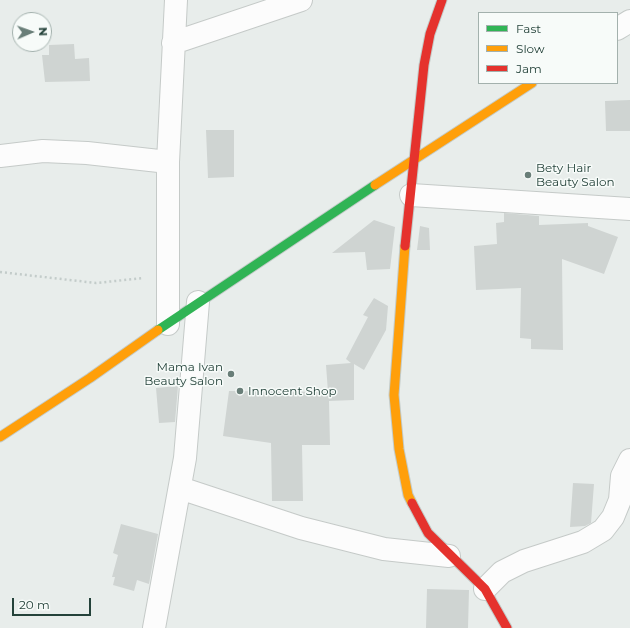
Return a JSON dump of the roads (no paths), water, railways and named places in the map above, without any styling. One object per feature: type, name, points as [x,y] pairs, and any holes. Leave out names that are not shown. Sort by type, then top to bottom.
[{"type":"street","points":[[168,324],[168,162],[176,0]]},
{"type":"street","points":[[173,43],[301,0]]},
{"type":"street","points":[[442,0],[430,34],[424,65],[403,268],[394,395],[398,449],[408,495],[428,534],[449,556],[485,589],[508,628]]},
{"type":"street","points":[[618,28],[630,21]]},
{"type":"street","points":[[0,438],[198,302],[415,158],[530,84]]},
{"type":"street","points":[[0,156],[43,151],[87,153],[168,162]]},
{"type":"street","points":[[411,195],[630,209]]},
{"type":"street","points":[[154,628],[185,458],[198,302]]},
{"type":"street","points":[[485,589],[502,572],[524,561],[583,542],[603,530],[612,517],[620,500],[622,476],[630,460]]},
{"type":"street","points":[[180,488],[301,528],[324,534],[384,549],[449,556]]},
{"type":"place","name":"Bety Hair Beauty Salon","points":[[528,175]]},
{"type":"place","name":"Mama Ivan Beauty Salon","points":[[231,374]]},
{"type":"place","name":"Innocent Shop","points":[[240,391]]}]
